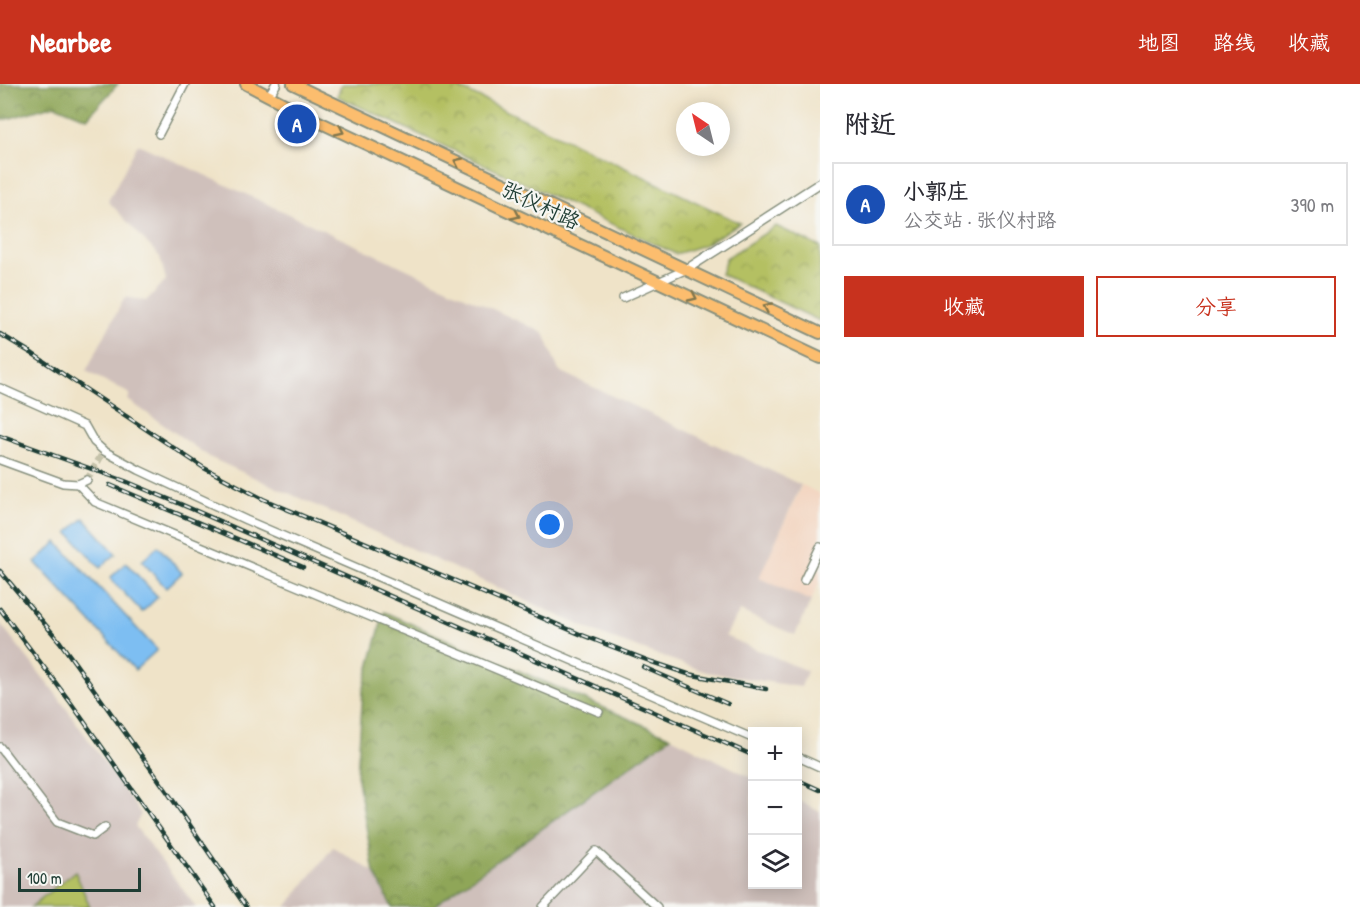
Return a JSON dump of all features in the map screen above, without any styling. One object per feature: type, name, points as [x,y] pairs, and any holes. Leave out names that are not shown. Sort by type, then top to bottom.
[{"type":"main road","name":"张仪村路","points":[[246,84],[820,358]]},
{"type":"main road","name":"张仪村路","points":[[293,84],[820,333]]},
{"type":"street","points":[[159,134],[185,84]]},
{"type":"street","points":[[269,96],[276,84]]},
{"type":"street","points":[[623,298],[687,269],[820,183]]},
{"type":"street","points":[[0,388],[85,426],[94,442],[104,452],[246,520],[748,736]]},
{"type":"street","points":[[0,460],[63,483],[78,484],[87,480]]},
{"type":"street","points":[[78,484],[95,502],[599,712]]},
{"type":"street","points":[[804,580],[819,552]]},
{"type":"street","points":[[0,747],[57,822],[75,831],[93,836],[105,827]]},
{"type":"street","points":[[802,759],[820,767]]},
{"type":"street","points":[[543,907],[596,851],[657,907]]},
{"type":"shaded area","points":[[138,144],[544,333],[559,371],[801,485],[759,578],[811,601],[795,635],[740,611],[725,636],[807,671],[801,687],[706,672],[602,635],[211,458],[128,400],[130,394],[86,371],[125,297],[146,301],[166,280],[160,257],[108,201]]},
{"type":"shaded area","points":[[802,485],[820,494],[820,581],[811,601],[758,578]]},
{"type":"shaded area","points":[[0,623],[56,694],[141,814],[135,826],[196,907],[90,907],[76,873],[33,907],[0,907]]},
{"type":"shaded area","points":[[671,737],[748,776],[748,889],[802,889],[802,802],[820,812],[820,907],[432,907]]},
{"type":"shaded area","points":[[333,847],[374,872],[392,907],[286,907]]},
{"type":"green space","points":[[0,84],[118,84],[87,118],[55,105],[0,121]]},
{"type":"green space","points":[[342,84],[451,84],[740,223],[704,245],[676,254],[337,96]]},
{"type":"green space","points":[[776,226],[820,247],[820,321],[721,274],[726,258]]},
{"type":"green space","points":[[384,612],[671,737],[432,907],[392,907],[374,872],[357,774],[363,690]]},
{"type":"green space","points":[[75,871],[90,907],[31,907]]},
{"type":"water","points":[[84,518],[116,554],[100,568],[68,532]]},
{"type":"water","points":[[57,542],[157,650],[135,670],[35,562]]},
{"type":"water","points":[[158,546],[182,573],[166,588],[142,561]]},
{"type":"water","points":[[126,563],[158,597],[142,612],[110,578]]},
{"type":"tunnel","points":[[87,480],[104,451]]},
{"type":"railway","points":[[0,334],[204,468],[263,499],[582,635],[652,662],[688,674],[766,689]]},
{"type":"railway","points":[[0,436],[125,481],[178,503],[748,753]]},
{"type":"railway","points":[[110,485],[303,567]]},
{"type":"railway","points":[[0,571],[60,642],[246,907]]},
{"type":"railway","points":[[0,609],[71,703],[215,907]]},
{"type":"railway","points":[[643,667],[728,704]]},
{"type":"railway","points":[[800,781],[820,790]]},
{"type":"place","name":"小郭庄","points":[[297,124]]}]
